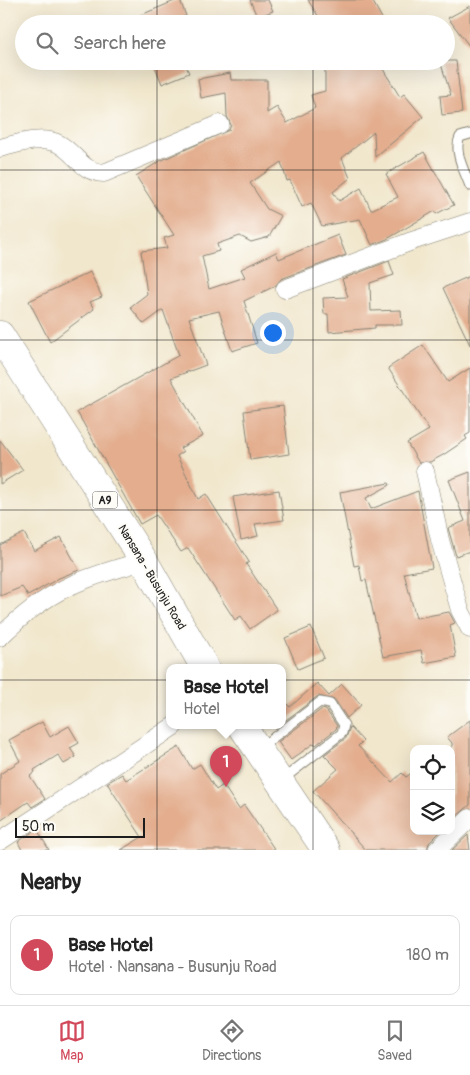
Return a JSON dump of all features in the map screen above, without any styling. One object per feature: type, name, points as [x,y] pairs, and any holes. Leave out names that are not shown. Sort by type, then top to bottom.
[{"type":"main road","name":"Nansana - Busunju Road","points":[[0,335],[144,561],[203,664]]},
{"type":"main road","points":[[244,729],[326,850]]},
{"type":"street","points":[[0,148],[44,141],[58,143],[93,172],[104,173],[220,124]]},
{"type":"street","points":[[285,289],[412,241],[470,222]]},
{"type":"street","points":[[425,472],[440,540],[460,610],[470,629]]},
{"type":"street","points":[[0,637],[26,612],[61,589],[94,574],[144,561]]},
{"type":"street","points":[[0,841],[169,729]]},
{"type":"street","points":[[437,850],[470,818]]},
{"type":"lane","points":[[470,134],[460,137],[458,152],[470,186]]},
{"type":"lane","points":[[280,781],[342,732],[344,725],[330,704],[320,702],[286,728]]},
{"type":"lane","points":[[258,749],[284,729]]},
{"type":"building","points":[[180,0],[186,15],[141,15]]},
{"type":"building","points":[[250,0],[268,0],[273,11],[256,15]]},
{"type":"building","points":[[308,0],[372,0],[380,15],[317,15]]},
{"type":"building","points":[[470,6],[470,47],[455,27],[454,15]]},
{"type":"building","points":[[456,61],[462,113],[442,115],[440,96],[451,95],[443,70],[455,70]]},
{"type":"building","points":[[157,70],[188,70],[189,73],[162,84]]},
{"type":"building","points":[[325,70],[384,70],[400,97],[404,94],[423,117],[375,157],[374,132],[342,158],[350,178],[333,192],[339,201],[361,188],[371,210],[398,197],[386,174],[424,152],[454,205],[436,214],[435,211],[387,239],[372,245],[360,219],[322,226],[311,203],[302,207],[290,180],[287,181],[281,162],[250,183],[267,209],[281,216],[269,237],[251,242],[240,236],[217,244],[219,251],[202,256],[209,289],[245,277],[241,269],[276,252],[279,259],[338,235],[346,255],[281,279],[275,286],[244,301],[257,343],[232,351],[219,311],[189,318],[206,365],[171,378],[203,436],[180,448],[183,452],[177,456],[198,499],[206,494],[249,562],[246,564],[277,610],[250,629],[241,616],[235,620],[188,548],[181,552],[156,515],[140,524],[77,412],[179,355],[163,310],[144,324],[130,307],[147,294],[141,251],[167,248],[164,238],[174,235],[136,176],[160,161],[229,130],[231,125],[227,116],[226,93],[201,98],[198,79],[230,73],[231,80],[267,80],[267,113],[277,107],[287,123],[315,108],[311,95],[325,91]]},
{"type":"building","points":[[389,261],[394,275],[370,283],[371,311],[401,310],[402,325],[375,325],[375,328],[329,332],[328,314],[324,314],[323,298],[348,297],[342,279]]},
{"type":"building","points":[[90,272],[102,297],[90,302],[94,309],[50,342],[29,301]]},
{"type":"building","points":[[470,276],[470,345],[443,288]]},
{"type":"building","points":[[423,345],[448,382],[470,368],[470,433],[465,436],[467,439],[443,455],[430,462],[419,463],[407,443],[429,430],[388,368]]},
{"type":"building","points":[[283,406],[289,454],[250,460],[244,411]]},
{"type":"building","points":[[0,440],[23,470],[0,484]]},
{"type":"building","points":[[470,472],[470,551],[456,556],[448,528],[465,521],[449,480]]},
{"type":"building","points":[[389,483],[390,485],[366,498],[371,509],[418,491],[432,568],[404,573],[416,618],[449,612],[455,623],[450,625],[456,657],[424,663],[421,650],[383,657],[366,580],[362,581],[359,565],[354,566],[340,492]]},
{"type":"building","points":[[279,490],[284,520],[255,524],[258,536],[241,540],[233,497]]},
{"type":"building","points":[[24,533],[34,551],[61,537],[79,570],[59,578],[28,596],[22,587],[0,596],[0,545]]},
{"type":"building","points":[[311,627],[324,658],[298,669],[285,638]]},
{"type":"building","points":[[317,683],[329,696],[342,684],[361,705],[347,718],[335,700],[318,696],[286,720],[286,703],[290,707]]},
{"type":"building","points":[[322,709],[326,710],[337,726],[336,729],[316,745],[314,743],[291,760],[278,742]]},
{"type":"building","points":[[470,720],[470,805],[455,818],[455,745],[452,745],[447,737]]},
{"type":"building","points":[[42,722],[50,737],[69,726],[79,743],[70,748],[76,757],[64,764],[58,755],[34,770],[35,772],[30,776],[45,799],[32,807],[28,802],[0,821],[0,774],[20,761],[9,740]]},
{"type":"building","points":[[350,727],[363,741],[358,746],[392,782],[402,773],[406,777],[410,774],[410,835],[437,835],[429,843],[427,850],[366,850],[313,791],[338,769],[324,755],[346,738]]},
{"type":"building","points":[[179,747],[192,769],[200,764],[216,790],[223,785],[239,809],[244,805],[275,850],[121,850],[142,837],[107,783],[122,774],[126,780]]},
{"type":"building","points":[[37,829],[49,850],[22,850],[18,842]]},
{"type":"building","points":[[468,835],[470,850],[452,850]]},
{"type":"place","name":"Base Hotel","points":[[226,787]]}]
